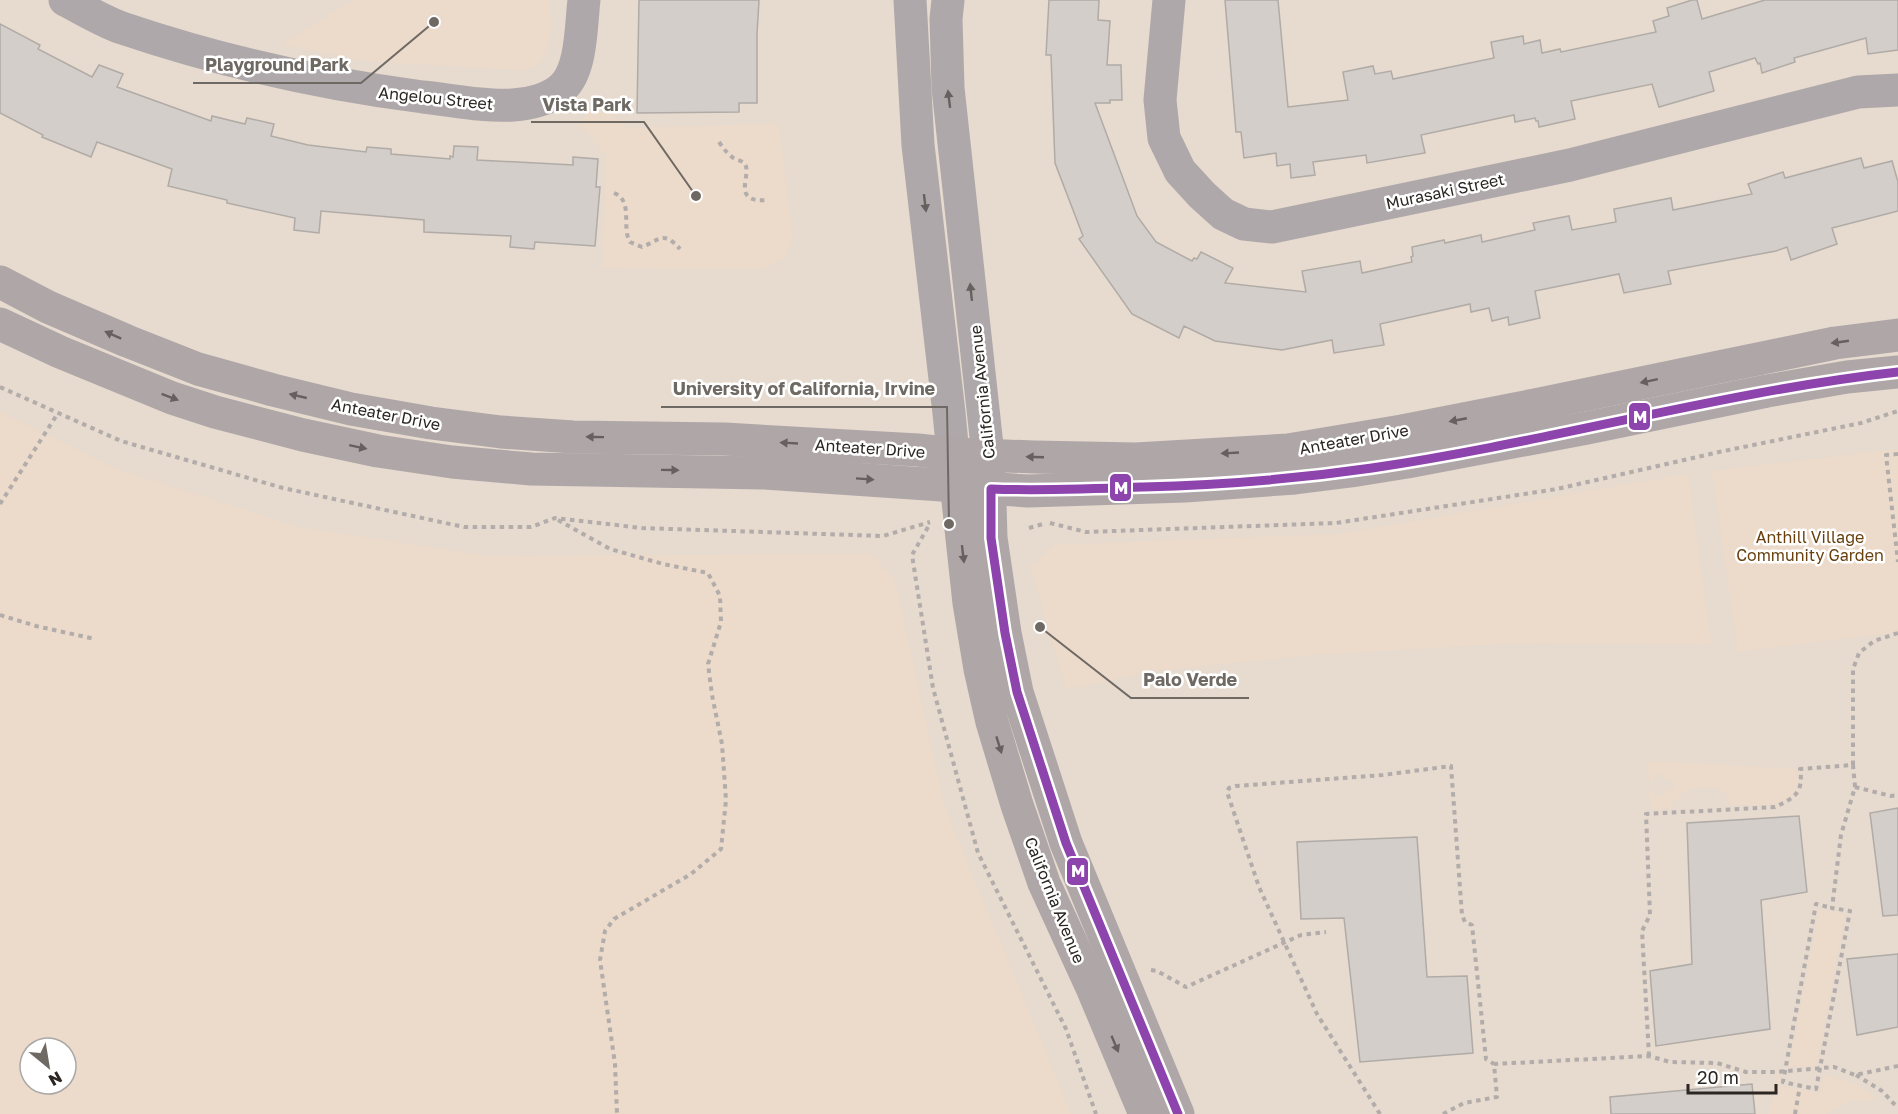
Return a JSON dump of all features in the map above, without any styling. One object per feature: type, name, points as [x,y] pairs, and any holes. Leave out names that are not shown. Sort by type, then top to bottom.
[{"type":"main road","name":"Anteater Drive","points":[[0,282],[48,307],[198,369],[351,409],[501,432],[573,437],[724,439],[952,454],[1136,459],[1288,450],[1505,411],[1835,343],[1898,335]]},
{"type":"main road","name":"Anteater Drive","points":[[0,324],[60,352],[172,398],[303,435],[378,451],[452,462],[531,469],[765,473],[1028,491],[1185,486],[1295,478],[1351,471],[1779,389],[1847,377],[1898,372]]},
{"type":"main road","name":"California Avenue","points":[[952,454],[969,603],[992,722],[1044,883],[1093,990],[1145,1114]]},
{"type":"main road","name":"California Avenue","points":[[988,455],[991,538],[1005,633],[1017,692],[1066,843],[1178,1114]]},
{"type":"street","name":"Angelou Street","points":[[64,0],[119,27],[231,61],[363,89],[513,105],[552,96],[564,86],[573,73],[584,0]]},
{"type":"street","name":"California Avenue","points":[[910,0],[918,145],[952,454]]},
{"type":"street","name":"California Avenue","points":[[948,0],[946,19],[948,88],[988,455]]},
{"type":"street","name":"Murasaki Street","points":[[1169,0],[1160,100],[1164,138],[1180,171],[1202,195],[1223,214],[1244,224],[1272,227],[1570,165],[1858,92],[1898,90]]},
{"type":"path","points":[[719,142],[729,154],[745,164],[747,169],[745,191],[754,200],[769,200]]},
{"type":"path","points":[[614,193],[620,195],[624,201],[625,230],[630,242],[642,247],[665,237],[672,240],[680,249]]},
{"type":"path","points":[[0,387],[121,441],[283,488],[464,527],[531,526],[555,518],[642,528],[883,536],[932,522],[912,555],[933,688],[978,853],[1066,1029],[1096,1114]]},
{"type":"path","points":[[1029,528],[1047,522],[1086,532],[1336,523],[1557,489],[1861,423],[1898,411]]},
{"type":"path","points":[[0,504],[58,413]]},
{"type":"path","points":[[1898,454],[1886,455],[1898,562]]},
{"type":"path","points":[[555,518],[610,549],[663,564],[708,573],[720,596],[722,622],[708,664],[711,695],[722,744],[726,800],[721,849],[692,874],[614,919],[606,931],[600,960],[615,1064],[617,1114]]},
{"type":"path","points":[[0,615],[36,626],[95,639]]},
{"type":"path","points":[[1832,908],[1841,836],[1855,787],[1853,669],[1859,652],[1874,641],[1898,633]]},
{"type":"path","points":[[1650,1056],[1642,931],[1650,915],[1646,814],[1775,807],[1794,798],[1802,781],[1800,769],[1853,765]]},
{"type":"path","points":[[1380,1114],[1317,1014],[1259,887],[1227,792],[1229,788],[1383,775],[1451,766],[1462,915],[1465,922],[1472,925],[1486,1059],[1494,1064],[1650,1056],[1670,1062],[1717,1063],[1746,1072],[1834,1067],[1855,1075],[1882,1091],[1898,1108]]},
{"type":"path","points":[[1855,787],[1891,796],[1898,795]]},
{"type":"path","points":[[1816,904],[1850,911],[1820,1069],[1816,1089],[1783,1082],[1816,904]]},
{"type":"path","points":[[1142,975],[1151,970],[1157,970],[1186,987],[1301,935],[1326,932]]},
{"type":"path","points":[[1443,1114],[1464,1103],[1497,1097],[1494,1064]]},
{"type":"path","points":[[1855,1075],[1898,1066]]},
{"type":"path","points":[[1795,1114],[1800,1086]]},
{"type":"shaded area","points":[[0,0],[1898,0],[1898,1114],[0,1114]]},
{"type":"green space","points":[[354,0],[550,0],[548,46],[540,62],[531,68],[519,70],[367,61],[282,44]]},
{"type":"green space","points":[[600,102],[627,128],[779,124],[792,238],[785,256],[773,265],[760,269],[603,268],[606,155],[579,123]]},
{"type":"green space","points":[[0,412],[113,468],[298,527],[488,556],[871,554],[895,581],[944,806],[1071,1114],[0,1114]]},
{"type":"green space","name":"Anthill Village Community Garden","points":[[1898,449],[1898,632],[1738,652],[1712,471]]},
{"type":"green space","points":[[1688,474],[1711,644],[1514,643],[1311,655],[1154,671],[1066,689],[1031,567],[1054,545],[1339,534]]},
{"type":"green space","points":[[1649,761],[1796,769],[1799,778],[1789,798],[1773,804],[1729,805],[1727,796],[1721,790],[1701,787],[1681,795],[1671,808],[1654,810],[1651,807],[1649,789],[1654,789],[1655,796],[1664,795],[1663,791],[1674,790],[1673,780],[1665,780],[1664,775],[1653,774],[1653,781],[1649,782],[1647,765]]},
{"type":"green space","points":[[1819,910],[1845,914],[1817,1066],[1789,1067]]},
{"type":"green space","points":[[1824,1075],[1859,1085],[1875,1100],[1848,1101],[1827,1114],[1769,1114],[1777,1078],[1781,1076],[1779,1086],[1820,1093]]},
{"type":"building","points":[[639,0],[759,0],[757,103],[739,103],[739,112],[637,113]]},
{"type":"building","points":[[1049,0],[1099,0],[1098,20],[1110,21],[1107,65],[1121,65],[1122,100],[1095,103],[1137,216],[1156,242],[1192,261],[1194,258],[1197,259],[1201,252],[1233,268],[1225,283],[1306,292],[1302,271],[1360,261],[1362,273],[1412,262],[1412,247],[1481,235],[1482,242],[1535,230],[1533,223],[1569,216],[1572,230],[1616,222],[1614,209],[1671,198],[1673,210],[1752,194],[1748,184],[1783,172],[1785,178],[1861,158],[1864,168],[1892,161],[1898,182],[1898,211],[1832,228],[1837,244],[1791,260],[1787,247],[1668,271],[1671,284],[1624,293],[1619,274],[1535,291],[1540,318],[1509,325],[1508,317],[1492,321],[1489,308],[1471,312],[1470,304],[1380,324],[1384,345],[1334,353],[1332,340],[1282,350],[1215,341],[1184,326],[1179,338],[1132,314],[1079,239],[1083,236],[1055,163],[1051,55],[1046,55]]},
{"type":"building","points":[[1225,0],[1278,0],[1288,107],[1348,100],[1343,72],[1373,66],[1375,74],[1391,71],[1393,79],[1494,58],[1491,42],[1523,36],[1524,44],[1540,40],[1542,53],[1560,49],[1561,52],[1656,32],[1653,21],[1669,16],[1667,8],[1692,0],[1697,0],[1702,19],[1765,0],[1898,0],[1898,50],[1868,54],[1866,38],[1794,58],[1795,62],[1762,73],[1760,63],[1758,64],[1755,58],[1709,72],[1714,91],[1659,107],[1652,84],[1571,101],[1575,119],[1539,127],[1535,118],[1515,122],[1514,115],[1421,135],[1425,153],[1367,163],[1366,155],[1313,162],[1315,175],[1291,178],[1290,164],[1277,166],[1276,153],[1244,158],[1241,132],[1236,132]]},
{"type":"building","points":[[0,24],[40,45],[38,49],[92,77],[99,65],[123,74],[117,87],[211,121],[212,116],[245,124],[247,118],[274,124],[271,136],[308,145],[366,152],[367,147],[391,149],[391,154],[450,159],[450,156],[453,157],[454,146],[478,147],[477,160],[573,165],[573,157],[598,159],[596,187],[600,187],[595,246],[535,242],[534,249],[510,247],[511,236],[424,232],[424,220],[321,211],[319,233],[294,230],[295,218],[227,203],[227,200],[168,186],[172,169],[97,142],[91,157],[42,137],[43,135],[0,113]]},
{"type":"building","points":[[1898,808],[1898,915],[1883,916],[1870,813]]},
{"type":"building","points":[[1799,816],[1807,892],[1761,900],[1770,1029],[1656,1046],[1650,971],[1692,964],[1687,823]]},
{"type":"building","points":[[1417,837],[1427,977],[1467,976],[1473,1053],[1360,1062],[1344,918],[1301,919],[1297,842]]},
{"type":"building","points":[[1898,954],[1898,1027],[1857,1035],[1847,959]]},
{"type":"building","points":[[1752,1084],[1755,1114],[1611,1114],[1610,1097]]},
{"type":"transit line","name":"M","points":[[1178,1114],[1066,843],[1017,692],[1005,633],[991,538],[991,489],[1067,490],[1201,485],[1343,472],[1504,445],[1766,392],[1898,372]]},
{"type":"place","name":"Playground Park","points":[[434,22]]},
{"type":"place","name":"Vista Park","points":[[696,196]]},
{"type":"place","name":"University of California, Irvine","points":[[949,524]]},
{"type":"place","name":"Palo Verde","points":[[1040,627]]}]
